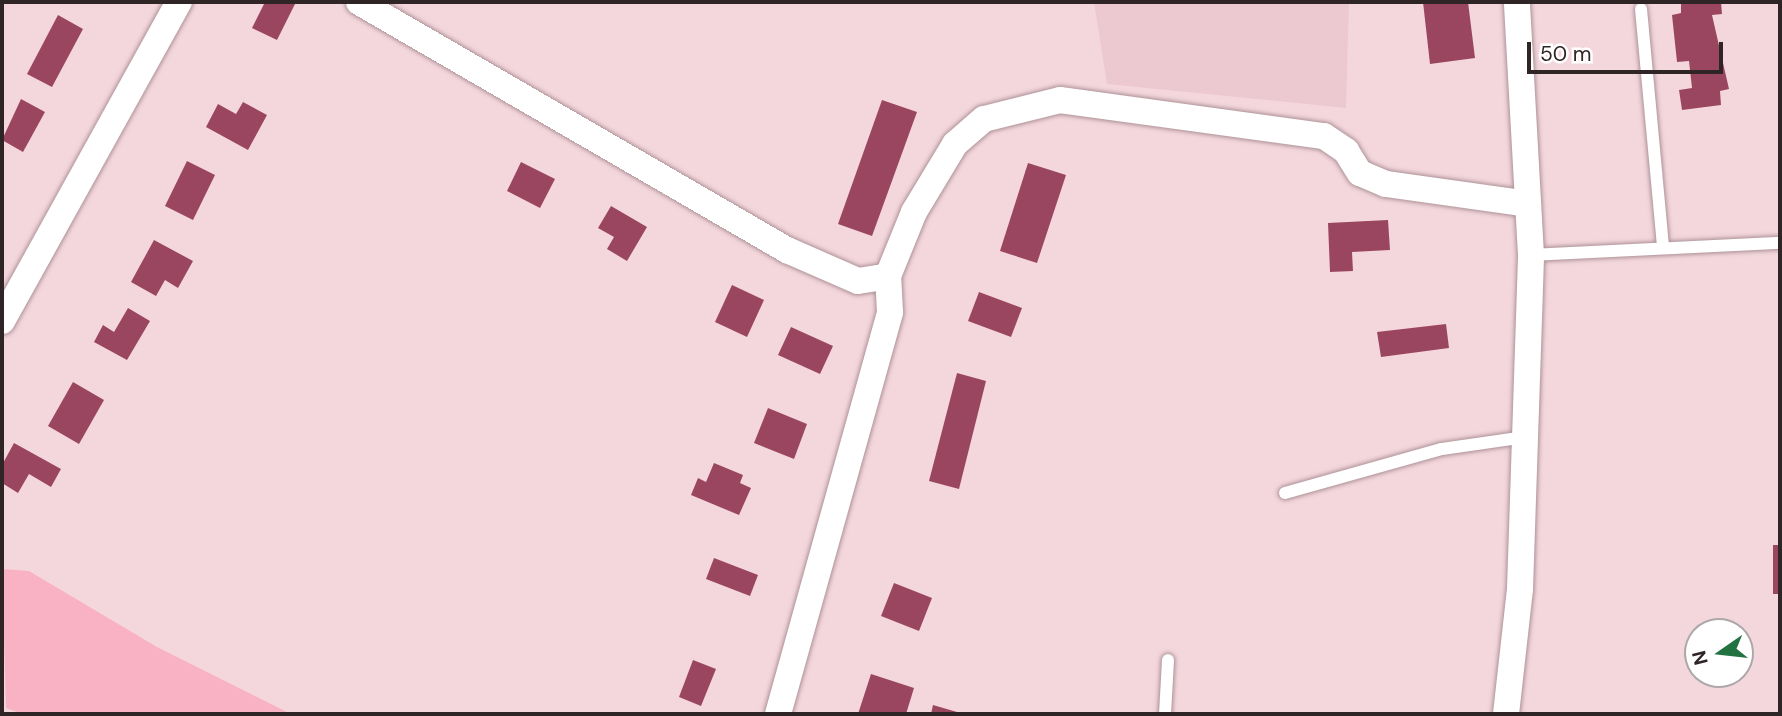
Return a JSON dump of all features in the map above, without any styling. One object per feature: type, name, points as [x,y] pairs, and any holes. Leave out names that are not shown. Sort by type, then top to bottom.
[{"type":"street","points":[[2,321],[179,2]]},
{"type":"street","points":[[359,2],[787,250],[858,281],[888,276]]},
{"type":"street","points":[[1506,714],[1520,589],[1531,255],[1517,2]]},
{"type":"street","points":[[778,714],[890,312],[888,276],[914,212],[955,144],[984,119],[1060,100],[1324,136],[1346,151],[1360,173],[1386,184],[1528,204]]},
{"type":"lane","points":[[1641,9],[1663,247]]},
{"type":"lane","points":[[1531,255],[1780,243]]},
{"type":"lane","points":[[1285,493],[1442,449],[1525,436]]},
{"type":"lane","points":[[1164,714],[1168,660]]},
{"type":"shaded area","points":[[1094,2],[1349,2],[1346,108],[1107,84]]},
{"type":"shaded area","points":[[2,569],[29,571],[157,647],[291,714],[22,714],[6,708]]},
{"type":"building","points":[[265,2],[296,2],[277,40],[252,28]]},
{"type":"building","points":[[1423,2],[1468,2],[1475,58],[1430,64]]},
{"type":"building","points":[[1681,2],[1721,2],[1722,14],[1712,15],[1729,89],[1720,91],[1721,105],[1682,110],[1679,90],[1692,88],[1689,61],[1677,62],[1672,15],[1681,13]]},
{"type":"building","points":[[58,15],[83,29],[52,87],[27,74]]},
{"type":"building","points":[[21,99],[45,112],[23,152],[2,140]]},
{"type":"building","points":[[882,100],[917,112],[872,236],[838,224]]},
{"type":"building","points":[[243,102],[267,115],[248,150],[206,127],[218,104],[236,114]]},
{"type":"building","points":[[187,161],[215,175],[193,220],[165,206]]},
{"type":"building","points":[[521,162],[555,179],[540,208],[507,191]]},
{"type":"building","points":[[1028,163],[1066,175],[1037,263],[1000,251]]},
{"type":"building","points":[[611,206],[647,227],[627,261],[607,249],[614,237],[598,228]]},
{"type":"building","points":[[1388,220],[1390,250],[1352,252],[1353,271],[1330,272],[1328,223]]},
{"type":"building","points":[[154,240],[193,261],[178,288],[165,280],[156,296],[131,282]]},
{"type":"building","points":[[732,285],[764,300],[747,337],[715,322]]},
{"type":"building","points":[[979,292],[1022,308],[1011,337],[968,321]]},
{"type":"building","points":[[128,308],[150,321],[127,360],[94,342],[103,325],[114,332]]},
{"type":"building","points":[[1446,324],[1449,348],[1381,357],[1377,332]]},
{"type":"building","points":[[791,327],[833,346],[820,374],[778,355]]},
{"type":"building","points":[[957,373],[986,381],[959,489],[929,481]]},
{"type":"building","points":[[73,382],[104,400],[79,444],[48,426]]},
{"type":"building","points":[[768,408],[807,424],[794,459],[754,443]]},
{"type":"building","points":[[14,443],[61,469],[51,487],[29,474],[18,493],[2,483],[2,465]]},
{"type":"building","points":[[714,463],[743,475],[740,483],[751,488],[739,515],[691,495],[698,478],[706,482]]},
{"type":"building","points":[[1773,545],[1780,545],[1780,594],[1773,594]]},
{"type":"building","points":[[714,558],[758,575],[750,596],[706,579]]},
{"type":"building","points":[[894,583],[932,598],[919,631],[881,616]]},
{"type":"building","points":[[693,660],[716,669],[701,706],[679,697]]},
{"type":"building","points":[[871,674],[914,688],[906,714],[858,714]]},
{"type":"building","points":[[933,705],[957,712],[957,714],[931,714]]}]
